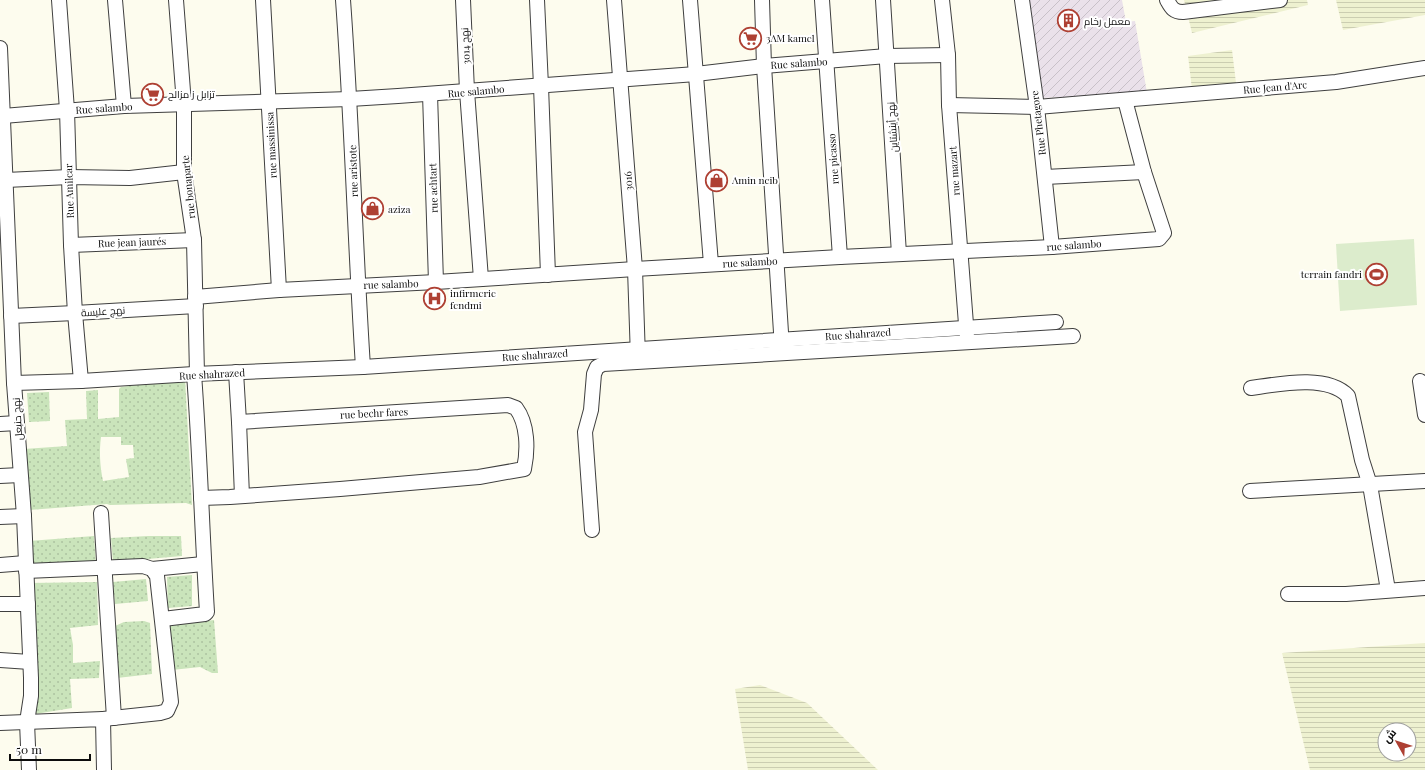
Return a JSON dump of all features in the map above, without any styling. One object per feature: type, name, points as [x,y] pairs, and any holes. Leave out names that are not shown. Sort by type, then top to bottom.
[{"type":"street","name":"Rue Amilcar","points":[[59,0],[67,110],[71,245],[81,381]]},
{"type":"street","points":[[115,0],[124,106]]},
{"type":"street","name":"rue bonaparte","points":[[163,619],[206,613],[195,374],[196,301],[194,240],[184,172],[184,104],[176,0]]},
{"type":"street","name":"rue massinissa","points":[[263,0],[279,290]]},
{"type":"street","name":"rue aristote","points":[[343,0],[350,99],[363,366]]},
{"type":"street","name":"نهج 3014","points":[[463,0],[467,92],[481,279]]},
{"type":"street","points":[[536,0],[541,86],[548,275]]},
{"type":"street","name":"3016","points":[[614,0],[634,269],[638,356]]},
{"type":"street","points":[[690,0],[711,264]]},
{"type":"street","points":[[762,0],[764,66],[782,354]]},
{"type":"street","name":"rue picasso","points":[[822,0],[840,257]]},
{"type":"street","name":"نهج أينشتاين","points":[[883,0],[899,254]]},
{"type":"street","name":"rue mazart","points":[[942,0],[948,55],[949,105],[968,343]]},
{"type":"street","name":"Rue Phetagore","points":[[1022,0],[1037,108],[1052,247]]},
{"type":"street","points":[[1167,0],[1176,12],[1183,12],[1280,0]]},
{"type":"street","name":"نهج حنبعل","points":[[0,48],[14,383],[24,516],[28,604],[31,696],[27,722],[28,770]]},
{"type":"street","name":"Rue salambo","points":[[3,116],[124,106],[350,99],[467,92],[696,74],[764,66],[887,56],[948,55]]},
{"type":"street","name":"Rue Jean d'Arc","points":[[949,105],[1037,108],[1336,82],[1425,68]]},
{"type":"street","name":"rue achtart","points":[[430,94],[436,282]]},
{"type":"street","name":"rue salambo","points":[[196,301],[279,290],[436,282],[777,260],[1052,247],[1159,239],[1164,233],[1144,172],[1125,100]]},
{"type":"street","points":[[6,180],[69,177],[130,178],[184,172]]},
{"type":"street","points":[[1045,177],[1144,172]]},
{"type":"street","name":"Rue jean jaurés","points":[[71,245],[194,240]]},
{"type":"street","name":"نهج عليسة","points":[[11,316],[75,313],[196,301]]},
{"type":"street","name":"Rue shahrazed","points":[[14,383],[81,381],[363,366],[638,356],[782,340],[1056,322]]},
{"type":"street","points":[[592,530],[585,432],[591,410],[594,374],[597,367],[603,364],[638,356],[782,354],[1073,336]]},
{"type":"street","points":[[200,498],[242,496],[236,372]]},
{"type":"street","points":[[1420,381],[1425,415]]},
{"type":"street","points":[[1251,388],[1295,382],[1313,383],[1334,387],[1342,390],[1348,396],[1362,460],[1370,485],[1388,590]]},
{"type":"street","name":"rue bechr fares","points":[[239,422],[508,405],[516,408],[521,414],[524,423],[526,457],[524,469],[479,477],[242,496]]},
{"type":"street","points":[[0,424],[17,423]]},
{"type":"street","points":[[0,476],[20,475]]},
{"type":"street","points":[[1250,492],[1425,481]]},
{"type":"street","points":[[101,513],[108,718],[104,770]]},
{"type":"street","points":[[0,517],[24,516]]},
{"type":"street","points":[[0,565],[26,567],[104,568],[143,566],[152,569],[203,564]]},
{"type":"street","points":[[0,723],[108,718],[167,711],[171,702],[163,619],[157,576],[152,569]]},
{"type":"street","points":[[1288,594],[1346,594],[1425,588]]},
{"type":"street","points":[[0,604],[28,604]]},
{"type":"street","points":[[0,660],[30,662]]},
{"type":"shaded area","name":"معمل رخام","points":[[1028,0],[1122,0],[1126,22],[1135,21],[1147,93],[1043,98],[1041,95]]},
{"type":"green space","points":[[1184,0],[1307,0],[1308,5],[1192,33]]},
{"type":"green space","points":[[1336,0],[1425,0],[1425,15],[1343,30]]},
{"type":"green space","points":[[1232,50],[1236,83],[1192,89],[1188,56]]},
{"type":"green space","name":"terrain fandri","points":[[1414,239],[1417,305],[1340,311],[1336,244]]},
{"type":"green space","points":[[185,379],[192,505],[186,503],[107,504],[29,510],[24,449],[67,446],[65,420],[87,419],[86,391],[98,390],[98,419],[119,417],[119,389],[121,387]],"holes":[[[101,437],[121,437],[121,445],[133,445],[134,458],[126,459],[129,477],[103,481],[100,459]]]},
{"type":"green space","points":[[49,392],[50,421],[29,422],[27,393]]},
{"type":"green space","points":[[94,536],[96,565],[30,568],[29,541]]},
{"type":"green space","points":[[181,536],[182,556],[113,562],[111,538]]},
{"type":"green space","points":[[192,575],[192,606],[168,608],[167,577]]},
{"type":"green space","points":[[146,579],[148,601],[115,604],[113,582]]},
{"type":"green space","points":[[97,582],[98,625],[70,628],[73,645],[73,663],[100,661],[99,678],[70,679],[72,708],[35,714],[29,583]]},
{"type":"green space","points":[[214,620],[218,673],[212,673],[200,667],[172,670],[169,626]]},
{"type":"green space","points":[[144,621],[150,623],[152,674],[117,678],[115,626],[124,622]]},
{"type":"green space","points":[[1425,643],[1425,770],[1310,770],[1282,653]]},
{"type":"green space","points":[[760,685],[807,703],[878,770],[748,770],[735,689]]},
{"type":"place","name":"معمل رخام","points":[[1069,21]]},
{"type":"place","name":"3AM kamel","points":[[751,38]]},
{"type":"place","name":"تزابل ز مزالح","points":[[153,94]]},
{"type":"place","name":"Amin ncib","points":[[716,180]]},
{"type":"place","name":"aziza","points":[[372,209]]},
{"type":"place","name":"terrain fandri","points":[[1377,274]]},
{"type":"place","name":"infirmerie fendmi","points":[[434,299]]}]
